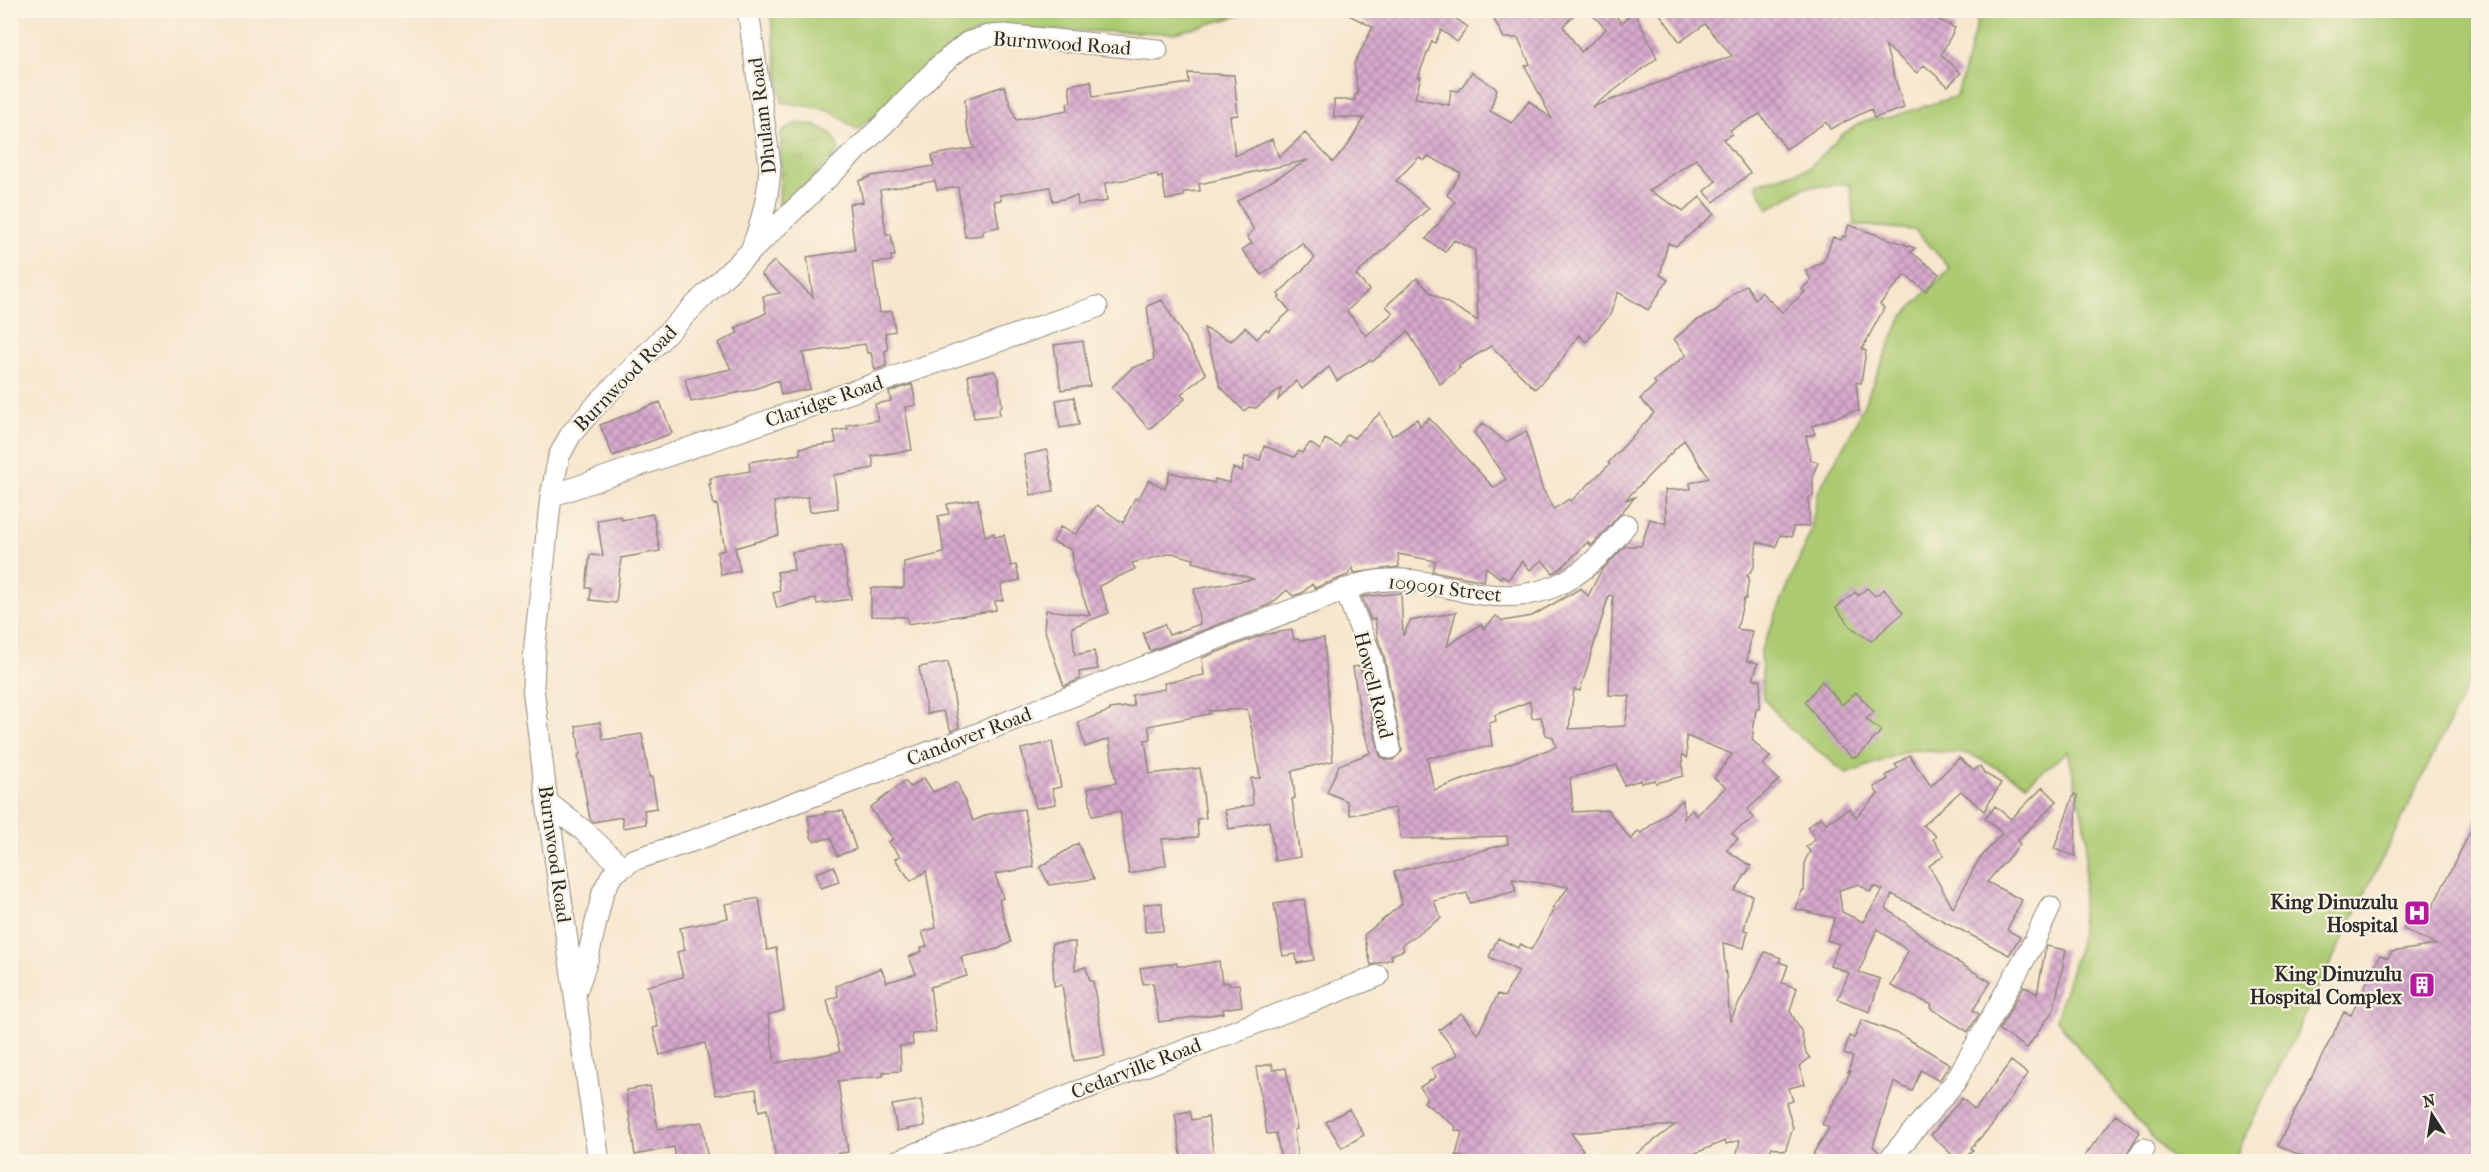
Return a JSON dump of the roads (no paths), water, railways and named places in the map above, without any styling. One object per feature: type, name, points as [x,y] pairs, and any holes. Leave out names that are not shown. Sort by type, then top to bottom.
[{"type":"street","name":"Dhulam Road","points":[[748,10],[770,165],[770,190],[765,213],[750,254]]},
{"type":"street","name":"Burnwood Road","points":[[599,1161],[547,802],[533,687],[535,644],[551,496],[560,456],[571,434],[645,355],[876,131],[939,66],[967,43],[988,36],[1004,35],[1157,50]]},
{"type":"street","name":"Claridge Road","points":[[551,496],[1097,307]]},
{"type":"street","name":"109091 Street","points":[[1315,600],[1380,580],[1397,579],[1507,597],[1544,591],[1557,587],[1575,576],[1610,544],[1626,525]]},
{"type":"street","name":"Howell Road","points":[[1345,589],[1372,659],[1390,748]]},
{"type":"street","name":"Candover Road","points":[[621,866],[970,737],[1315,600]]},
{"type":"street","points":[[547,802],[584,831],[621,866],[612,875],[603,892],[588,957],[575,993]]},
{"type":"street","points":[[1887,1161],[1954,1082],[2034,942],[2050,907]]},
{"type":"street","name":"Cedarville Road","points":[[895,1161],[1378,976]]},
{"type":"place","name":"King Dinuzulu Hospital","points":[[2417,913]]},
{"type":"place","name":"King Dinuzulu Hospital Complex","points":[[2422,985]]}]
